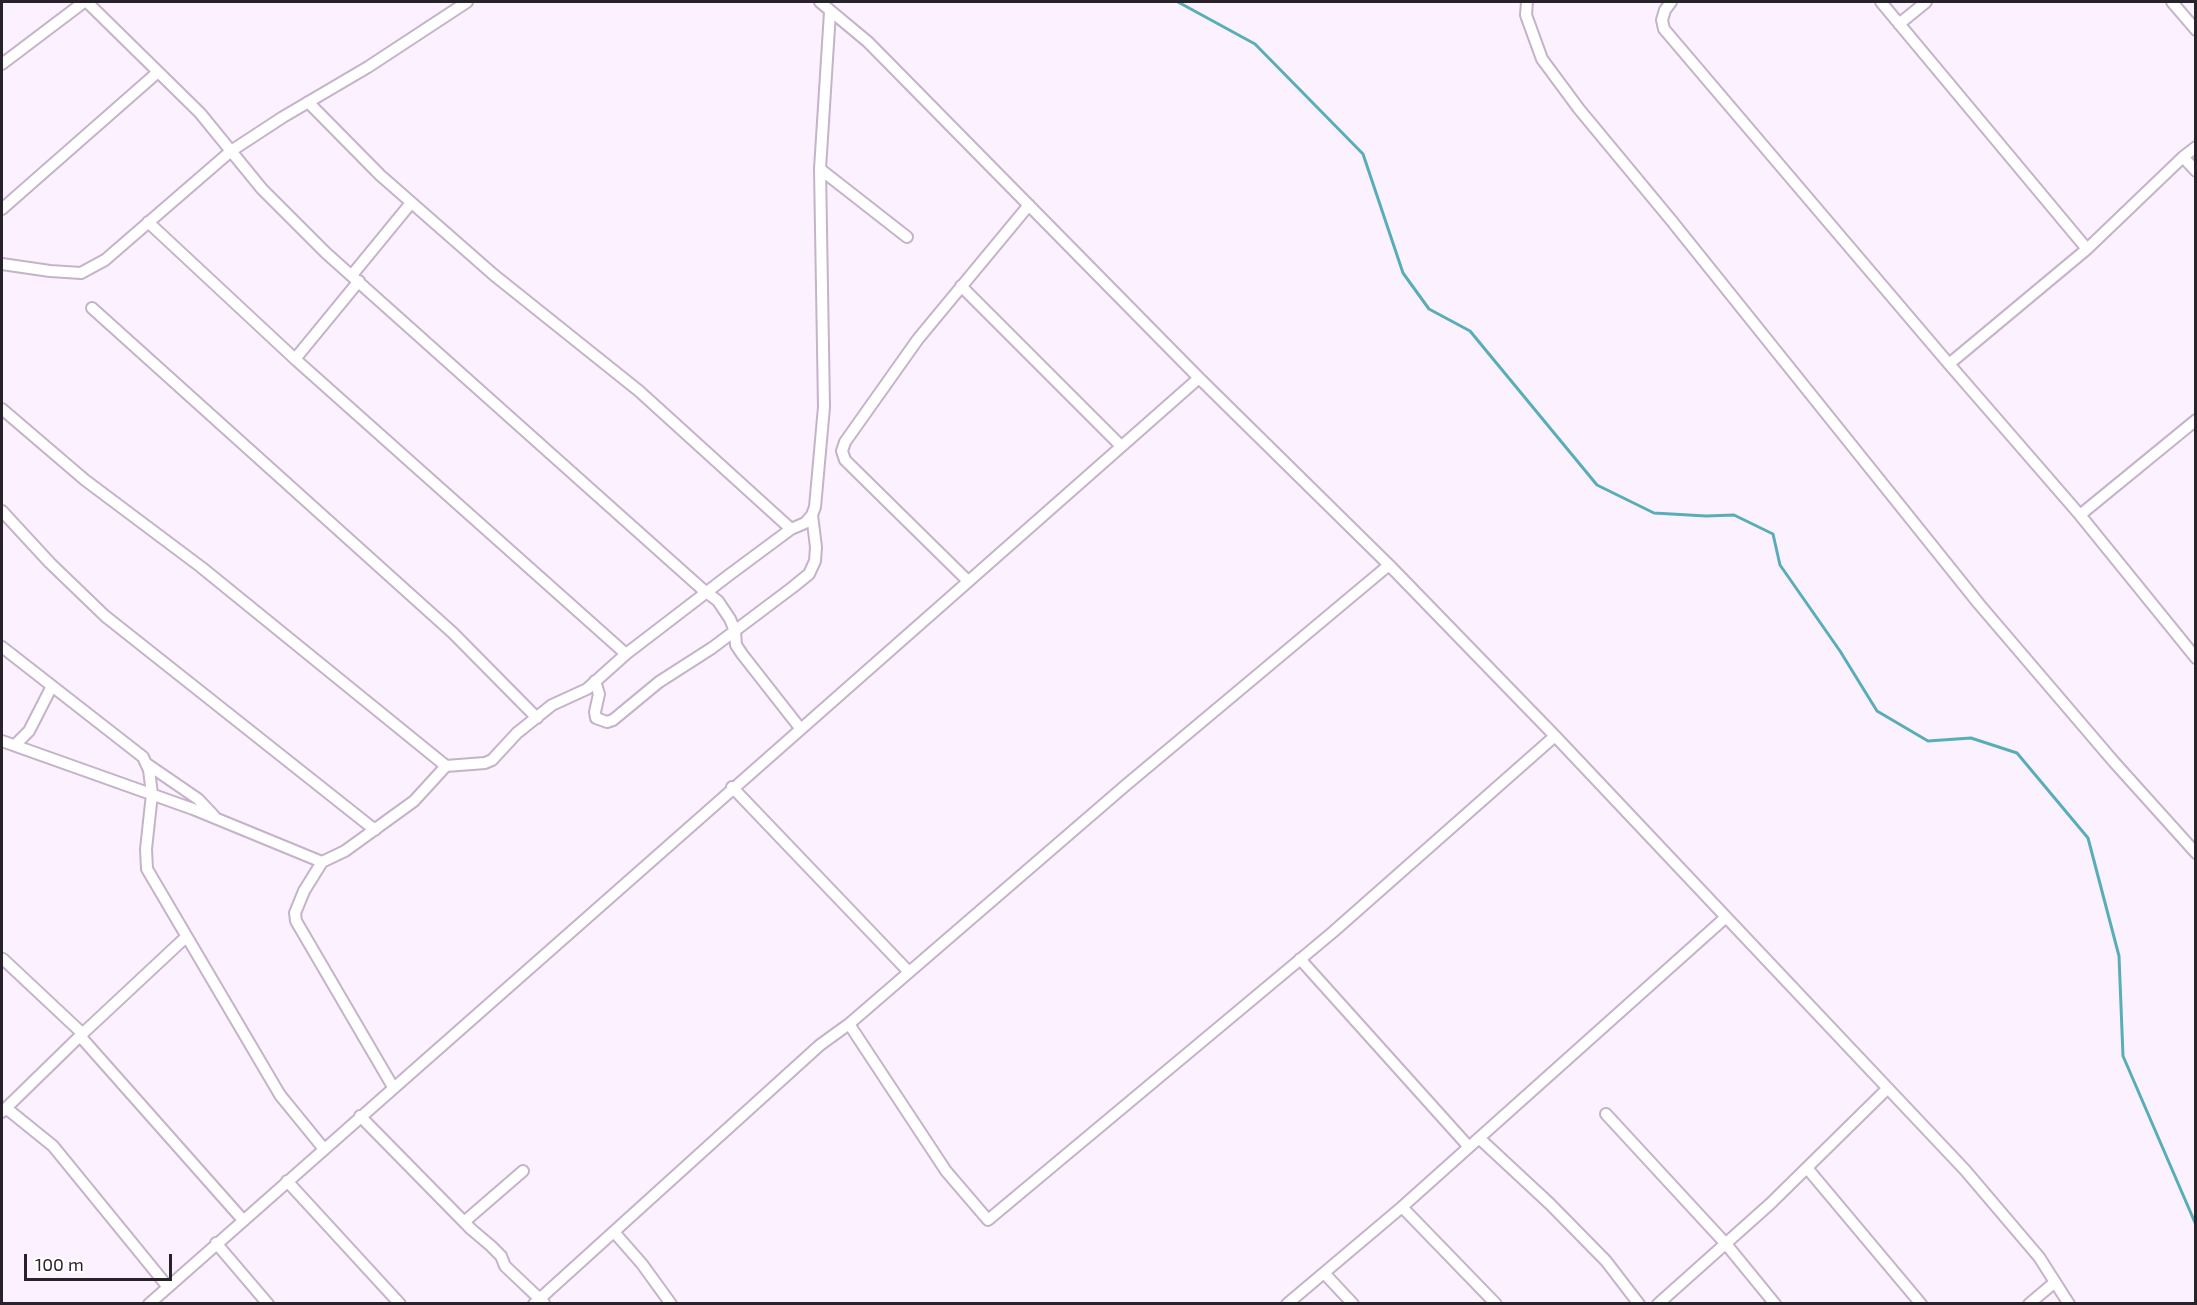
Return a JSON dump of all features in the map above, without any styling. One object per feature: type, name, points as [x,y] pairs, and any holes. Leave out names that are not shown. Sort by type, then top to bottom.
[{"type":"street","points":[[2,64],[85,2],[200,113],[262,189],[326,253],[706,593],[718,601],[735,631],[736,645],[800,728]]},
{"type":"street","points":[[2,264],[81,273],[105,260],[231,151],[368,67],[467,2]]},
{"type":"street","points":[[820,2],[868,42],[1199,378],[1389,565],[1555,736],[1965,1170],[2039,1257],[2069,1304]]},
{"type":"street","points":[[1527,2],[1526,15],[1542,59],[1579,109],[1979,604],[2114,762],[2196,853]]},
{"type":"street","points":[[1671,2],[1662,20],[1664,29],[2080,515],[2196,658]]},
{"type":"street","points":[[1881,2],[2087,249]]},
{"type":"street","points":[[1899,24],[1926,2]]},
{"type":"street","points":[[2172,2],[2196,30]]},
{"type":"street","points":[[393,1087],[296,921],[295,913],[304,891],[322,862],[345,851],[414,801],[446,766],[485,763],[492,760],[517,733],[552,705],[587,689],[626,654],[791,529],[805,523],[812,515],[815,507],[824,407],[820,169],[830,12]]},
{"type":"street","points":[[2,209],[158,72]]},
{"type":"street","points":[[308,102],[380,176],[494,275],[639,391],[791,529]]},
{"type":"street","points":[[1949,364],[2087,249],[2196,147]]},
{"type":"street","points":[[2183,157],[2196,171]]},
{"type":"street","points":[[820,169],[907,237]]},
{"type":"street","points":[[295,360],[411,203]]},
{"type":"street","points":[[968,581],[845,460],[842,451],[845,442],[912,349],[961,286],[1029,206]]},
{"type":"street","points":[[148,222],[295,360],[626,654]]},
{"type":"street","points":[[961,286],[1121,446]]},
{"type":"street","points":[[92,308],[453,633],[537,718]]},
{"type":"street","points":[[149,1304],[732,787],[1199,378]]},
{"type":"street","points":[[2,409],[85,480],[201,567],[446,766]]},
{"type":"street","points":[[2080,515],[2196,420]]},
{"type":"street","points":[[2,511],[50,563],[105,616],[375,830]]},
{"type":"street","points":[[595,681],[598,694],[595,712],[597,718],[607,722],[613,720],[659,682],[735,631],[809,574],[815,561],[816,547],[812,515]]},
{"type":"street","points":[[360,1116],[501,1256],[505,1266],[540,1302],[820,1046],[849,1024],[1126,785],[1389,565]]},
{"type":"street","points":[[2,647],[142,757],[147,764],[204,803],[216,818]]},
{"type":"street","points":[[15,745],[28,731],[51,686]]},
{"type":"street","points":[[849,1024],[946,1171],[988,1220],[1300,959],[1555,736]]},
{"type":"street","points":[[2,741],[216,818],[322,862]]},
{"type":"street","points":[[147,764],[152,794],[146,849],[147,869],[280,1095],[324,1149]]},
{"type":"street","points":[[732,787],[909,972]]},
{"type":"street","points":[[1287,1304],[1402,1207],[1725,918]]},
{"type":"street","points":[[168,1287],[53,1146],[4,1110],[186,937]]},
{"type":"street","points":[[3,959],[82,1035],[243,1220]]},
{"type":"street","points":[[1300,959],[1469,1147]]},
{"type":"street","points":[[1658,1304],[1770,1204],[1887,1089]]},
{"type":"street","points":[[1606,1114],[1726,1244],[1775,1304]]},
{"type":"street","points":[[1479,1138],[1550,1204],[1606,1261],[1639,1304]]},
{"type":"street","points":[[1807,1168],[1922,1304]]},
{"type":"street","points":[[465,1222],[523,1171]]},
{"type":"street","points":[[287,1181],[400,1304]]},
{"type":"street","points":[[1402,1207],[1496,1304]]},
{"type":"street","points":[[614,1232],[642,1264],[671,1304]]},
{"type":"street","points":[[216,1243],[268,1304]]},
{"type":"street","points":[[1324,1273],[1353,1304]]},
{"type":"street","points":[[2029,1304],[2055,1282]]},
{"type":"waterway","points":[[1178,2],[1255,44],[1363,154],[1403,273],[1429,309],[1470,331],[1597,485],[1654,513],[1734,515],[1773,534],[1780,565],[1840,651],[1877,711],[1928,741],[1971,738],[2017,753],[2088,838],[2119,956],[2123,1056],[2196,1225]]}]
